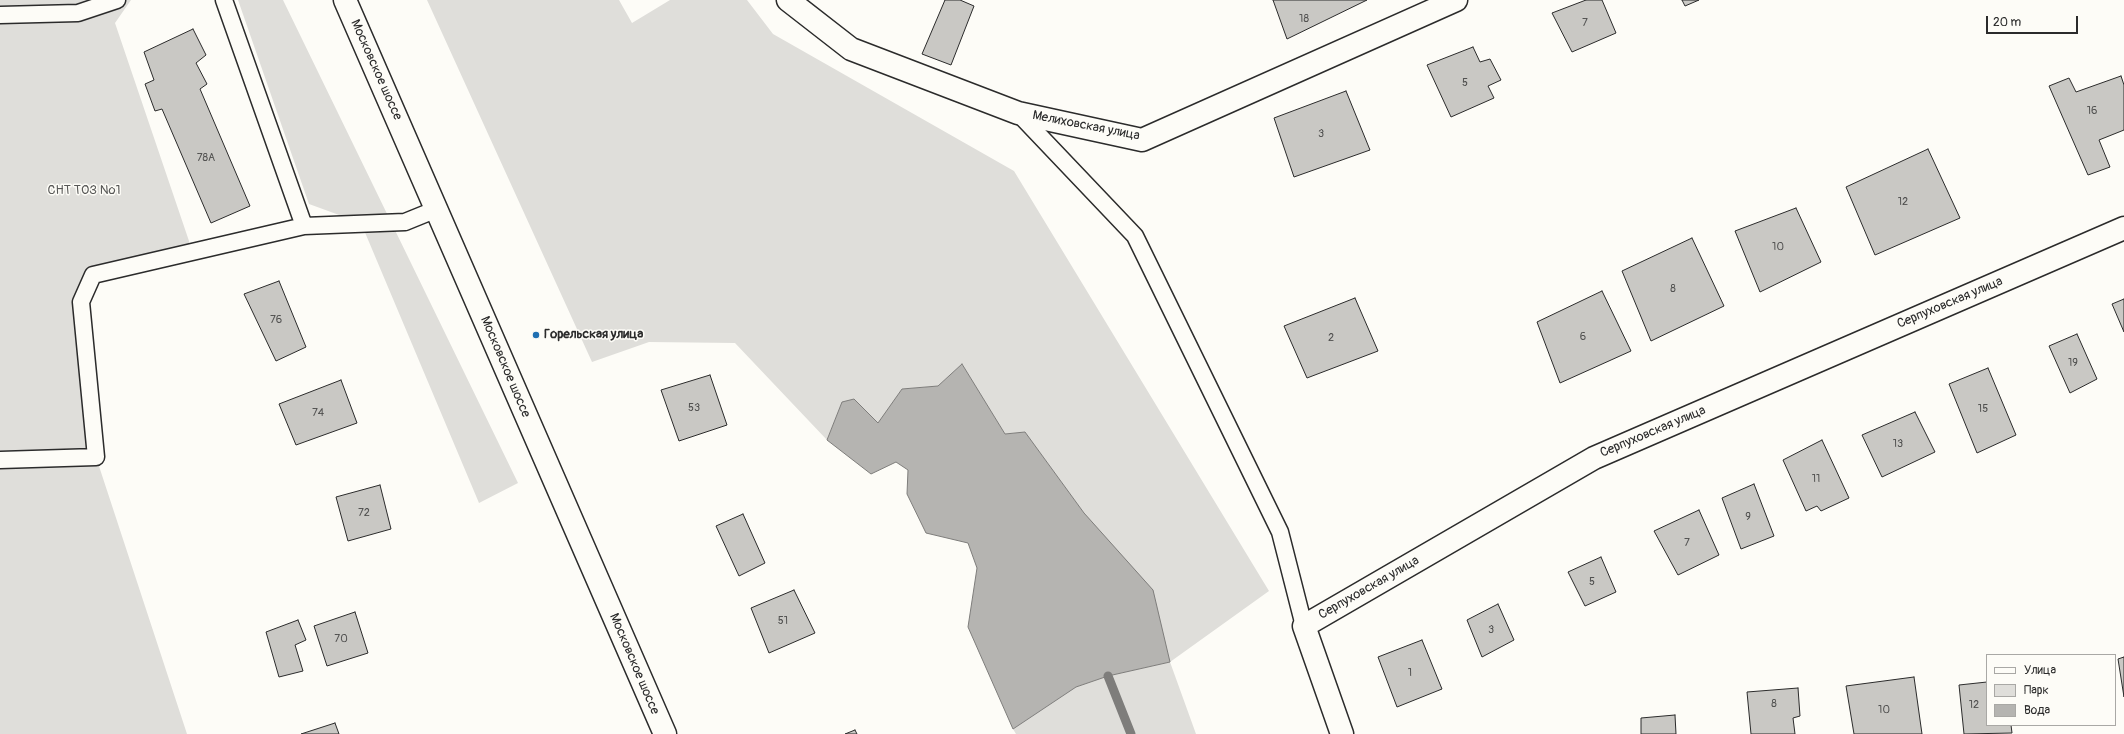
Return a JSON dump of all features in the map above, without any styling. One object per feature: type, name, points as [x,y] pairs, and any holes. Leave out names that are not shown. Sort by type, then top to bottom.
[{"type":"street","name":"Московское шоссе","points":[[345,0],[665,734]]},
{"type":"street","name":"Мелиховская улица","points":[[788,0],[851,49],[1018,113],[1142,140],[1456,0]]},
{"type":"street","name":"Серпуховская улица","points":[[1342,734],[1304,626],[1594,458],[2124,228]]},
{"type":"lane","points":[[0,15],[78,13],[117,0]]},
{"type":"lane","points":[[224,0],[304,226]]},
{"type":"lane","points":[[1018,113],[1135,236],[1280,532],[1304,626]]},
{"type":"lane","points":[[0,460],[96,457],[81,302],[93,275],[304,226],[404,222],[437,209]]},
{"type":"green space","name":"СНТ ТОЗ №1","points":[[0,0],[131,0],[115,23],[189,241],[189,254],[93,275],[81,302],[96,457],[187,734],[0,734]]},
{"type":"green space","points":[[238,0],[283,0],[518,483],[479,503],[361,223],[309,204]]},
{"type":"green space","points":[[427,0],[619,0],[632,23],[670,0],[747,0],[773,34],[1014,171],[1269,591],[1170,662],[1084,513],[1025,432],[1005,434],[962,364],[938,386],[902,389],[878,424],[854,399],[842,402],[827,440],[735,343],[649,342],[592,362]]},
{"type":"green space","points":[[1170,662],[1196,734],[1016,734],[1013,729],[1076,687],[1108,676]]},
{"type":"water","points":[[962,364],[1005,434],[1025,432],[1084,513],[1153,590],[1170,662],[1108,676],[1076,687],[1013,729],[968,627],[977,568],[968,543],[926,533],[907,494],[908,470],[896,462],[871,474],[827,440],[842,402],[854,399],[878,423],[902,389],[938,386]]},
{"type":"building","points":[[945,0],[960,0],[974,6],[951,65],[922,54]]},
{"type":"building","points":[[1273,0],[1367,0],[1287,39]]},
{"type":"building","points":[[1586,0],[1602,0],[1616,33],[1572,52],[1552,13]]},
{"type":"building","points":[[1682,0],[1699,0],[1685,6]]},
{"type":"building","points":[[193,29],[206,55],[196,63],[207,84],[200,89],[250,206],[211,223],[162,109],[155,111],[145,84],[154,80],[144,52]]},
{"type":"building","points":[[1473,47],[1480,62],[1490,59],[1501,80],[1488,86],[1494,98],[1451,117],[1427,65]]},
{"type":"building","points":[[2121,76],[2124,85],[2124,130],[2099,140],[2110,167],[2088,175],[2049,86],[2069,78],[2076,92]]},
{"type":"building","points":[[1346,91],[1370,150],[1294,177],[1274,118]]},
{"type":"building","points":[[1928,149],[1960,218],[1875,255],[1846,187]]},
{"type":"building","points":[[1796,208],[1821,262],[1760,292],[1735,231]]},
{"type":"building","points":[[1692,238],[1724,306],[1651,341],[1622,271]]},
{"type":"building","points":[[279,281],[306,347],[276,361],[244,294]]},
{"type":"building","points":[[1602,291],[1631,351],[1560,383],[1537,322]]},
{"type":"building","points":[[1355,298],[1378,351],[1307,378],[1284,326]]},
{"type":"building","points":[[2124,299],[2124,332],[2112,304]]},
{"type":"building","points":[[2077,334],[2097,379],[2070,393],[2049,346]]},
{"type":"building","points":[[1988,368],[2016,435],[1977,453],[1949,384]]},
{"type":"building","points":[[710,375],[727,425],[679,441],[661,390]]},
{"type":"building","points":[[341,380],[357,423],[296,445],[279,404]]},
{"type":"building","points":[[1915,412],[1935,452],[1882,477],[1862,435]]},
{"type":"building","points":[[1822,440],[1849,498],[1821,511],[1817,506],[1806,511],[1783,460]]},
{"type":"building","points":[[1754,484],[1774,536],[1741,549],[1722,498]]},
{"type":"building","points":[[380,485],[391,529],[348,541],[336,497]]},
{"type":"building","points":[[1699,510],[1719,555],[1678,575],[1654,531]]},
{"type":"building","points":[[743,514],[765,563],[739,576],[716,526]]},
{"type":"building","points":[[1601,557],[1616,592],[1585,606],[1568,572]]},
{"type":"building","points":[[794,590],[815,633],[769,653],[751,608]]},
{"type":"building","points":[[1498,604],[1514,640],[1482,657],[1467,620]]},
{"type":"building","points":[[355,612],[368,653],[327,666],[314,626]]},
{"type":"building","points":[[298,620],[306,640],[295,645],[303,671],[279,677],[266,632]]},
{"type":"building","points":[[1422,640],[1442,689],[1397,707],[1378,657]]},
{"type":"building","points":[[2124,657],[2124,697],[2118,659]]},
{"type":"building","points":[[1914,677],[1922,734],[1854,734],[1846,686]]},
{"type":"building","points":[[1986,682],[1986,726],[2011,726],[2012,733],[1964,734],[1959,685]]},
{"type":"building","points":[[1798,688],[1800,716],[1793,718],[1795,734],[1751,734],[1747,692]]},
{"type":"building","points":[[1675,715],[1676,734],[1641,734],[1641,718]]},
{"type":"building","points":[[335,723],[339,734],[301,734]]},
{"type":"building","points":[[855,730],[857,734],[845,734]]},
{"type":"waterway","points":[[1108,676],[1131,734]]},
{"type":"place","name":"Горельская улица","points":[[536,335]]}]
